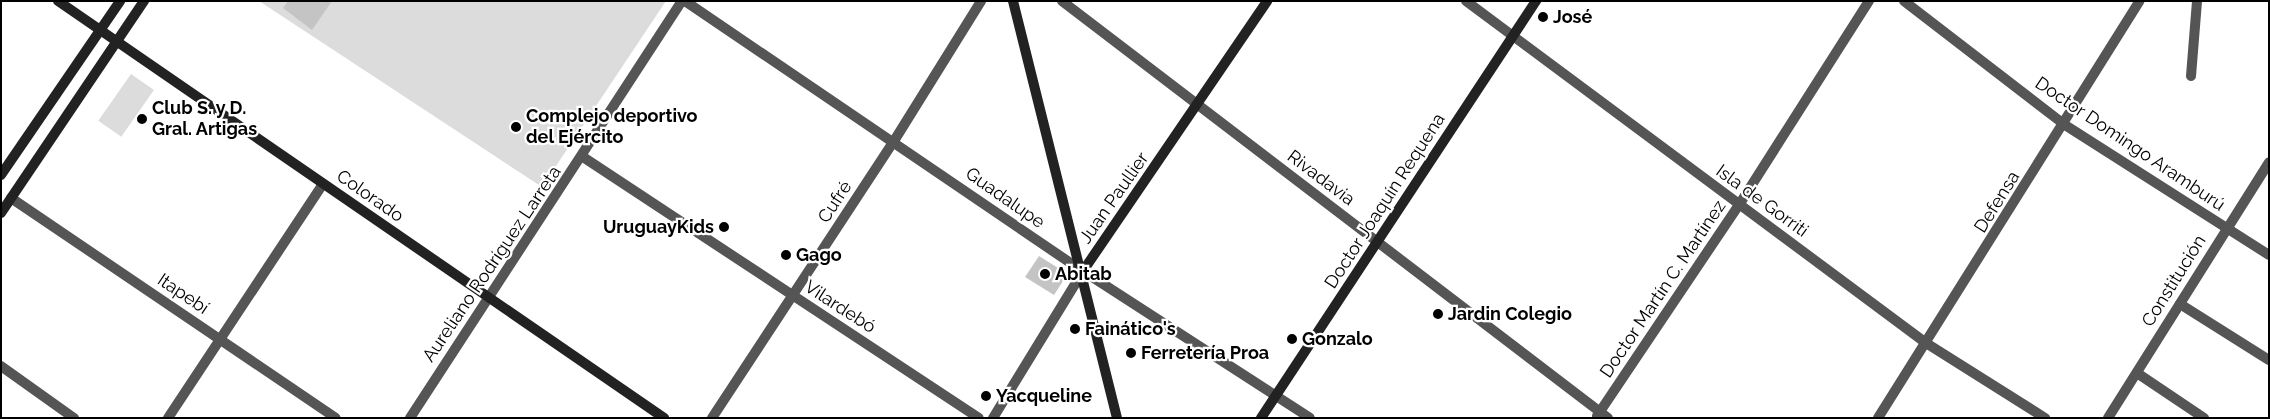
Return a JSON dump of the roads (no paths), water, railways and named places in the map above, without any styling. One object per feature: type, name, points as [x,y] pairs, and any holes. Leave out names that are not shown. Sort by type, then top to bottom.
[{"type":"street","name":"Colorado","points":[[58,1],[664,418]]},
{"type":"street","points":[[1,175],[120,1]]},
{"type":"street","points":[[1,213],[144,1]]},
{"type":"street","name":"Guadalupe","points":[[684,1],[894,141],[1083,271],[1310,418]]},
{"type":"street","name":"Aureliano Rodríguez Larreta","points":[[410,418],[487,297],[583,156],[684,1]]},
{"type":"street","name":"Cufré","points":[[712,418],[894,141],[981,1]]},
{"type":"street","points":[[1013,1],[1083,271],[1117,418]]},
{"type":"street","name":"Rivadavia","points":[[1062,1],[1378,242],[1601,416]]},
{"type":"street","name":"Juan Paullier","points":[[993,418],[1083,271],[1198,106],[1268,1]]},
{"type":"street","name":"Isla de Gorriti","points":[[1466,1],[1926,343],[2045,418]]},
{"type":"street","name":"Doctor Joaquín Requena","points":[[1261,418],[1536,1]]},
{"type":"street","name":"Doctor Martín C. Martínez","points":[[1601,416],[1869,1]]},
{"type":"street","name":"Doctor Domingo Aramburú","points":[[1904,1],[2065,125],[2269,255]]},
{"type":"street","name":"Defensa","points":[[1878,418],[2065,125],[2140,1]]},
{"type":"street","points":[[2191,76],[2197,1]]},
{"type":"street","name":"Vilardebó","points":[[583,156],[979,418]]},
{"type":"street","name":"Constitución","points":[[2108,418],[2269,162]]},
{"type":"street","points":[[168,418],[323,184]]},
{"type":"street","name":"Itapebí","points":[[11,198],[336,418]]},
{"type":"street","points":[[2180,304],[2269,360]]},
{"type":"street","points":[[1,366],[74,418]]},
{"type":"street","points":[[2137,373],[2204,418]]},
{"type":"place","name":"José","points":[[1543,17]]},
{"type":"place","name":"Club S. y D. Gral. Artigas","points":[[142,119]]},
{"type":"place","name":"Complejo deportivo del Ejército","points":[[516,127]]},
{"type":"place","name":"UruguayKids","points":[[724,227]]},
{"type":"place","name":"Gago","points":[[786,255]]},
{"type":"place","name":"Abitab","points":[[1045,274]]},
{"type":"place","name":"Jardin Colegio","points":[[1438,314]]},
{"type":"place","name":"Fainático's","points":[[1075,329]]},
{"type":"place","name":"Gonzalo","points":[[1292,339]]},
{"type":"place","name":"Ferretería Proa","points":[[1131,353]]},
{"type":"place","name":"Yacqueline","points":[[986,396]]}]
